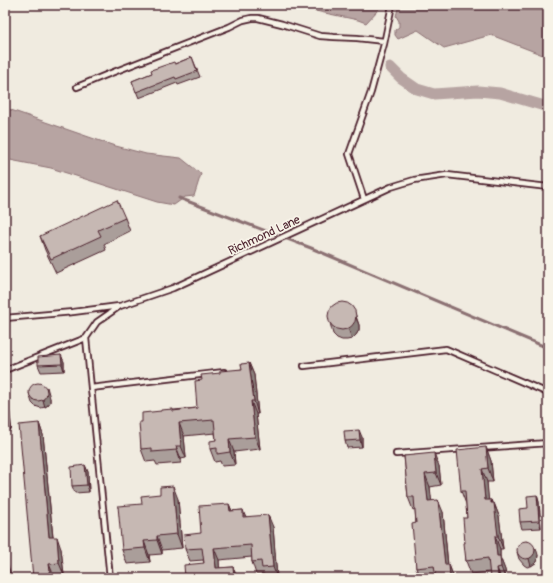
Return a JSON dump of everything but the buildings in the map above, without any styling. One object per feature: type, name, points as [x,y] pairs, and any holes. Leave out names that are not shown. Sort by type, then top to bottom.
[{"type":"lane","points":[[363,200],[349,154],[371,92],[392,5]]},
{"type":"lane","points":[[77,87],[252,18],[272,21],[320,36],[384,41]]},
{"type":"lane","name":"Richmond Lane","points":[[86,338],[97,322],[120,306],[173,288],[391,187],[414,180],[447,175],[548,187]]},
{"type":"lane","points":[[5,318],[120,306]]},
{"type":"lane","points":[[5,370],[86,338],[110,578]]},
{"type":"lane","points":[[304,366],[446,350],[548,394]]},
{"type":"lane","points":[[91,388],[228,372]]},
{"type":"lane","points":[[5,403],[8,428]]},
{"type":"lane","points":[[396,454],[548,443]]},
{"type":"shaded area","points":[[287,5],[380,5],[378,10],[366,23]]},
{"type":"shaded area","points":[[399,5],[548,5],[548,57],[491,35],[444,48],[418,30],[398,39],[395,35],[395,30],[399,27],[399,21],[396,16]]},
{"type":"shaded area","points":[[5,108],[112,145],[146,154],[181,158],[201,174],[194,196],[185,197],[174,205],[157,202],[51,168],[5,159]]},
{"type":"waterway","points":[[390,67],[401,78],[417,89],[434,94],[478,91],[500,93],[548,107]]},
{"type":"waterway","points":[[179,198],[311,248],[548,348]]}]
